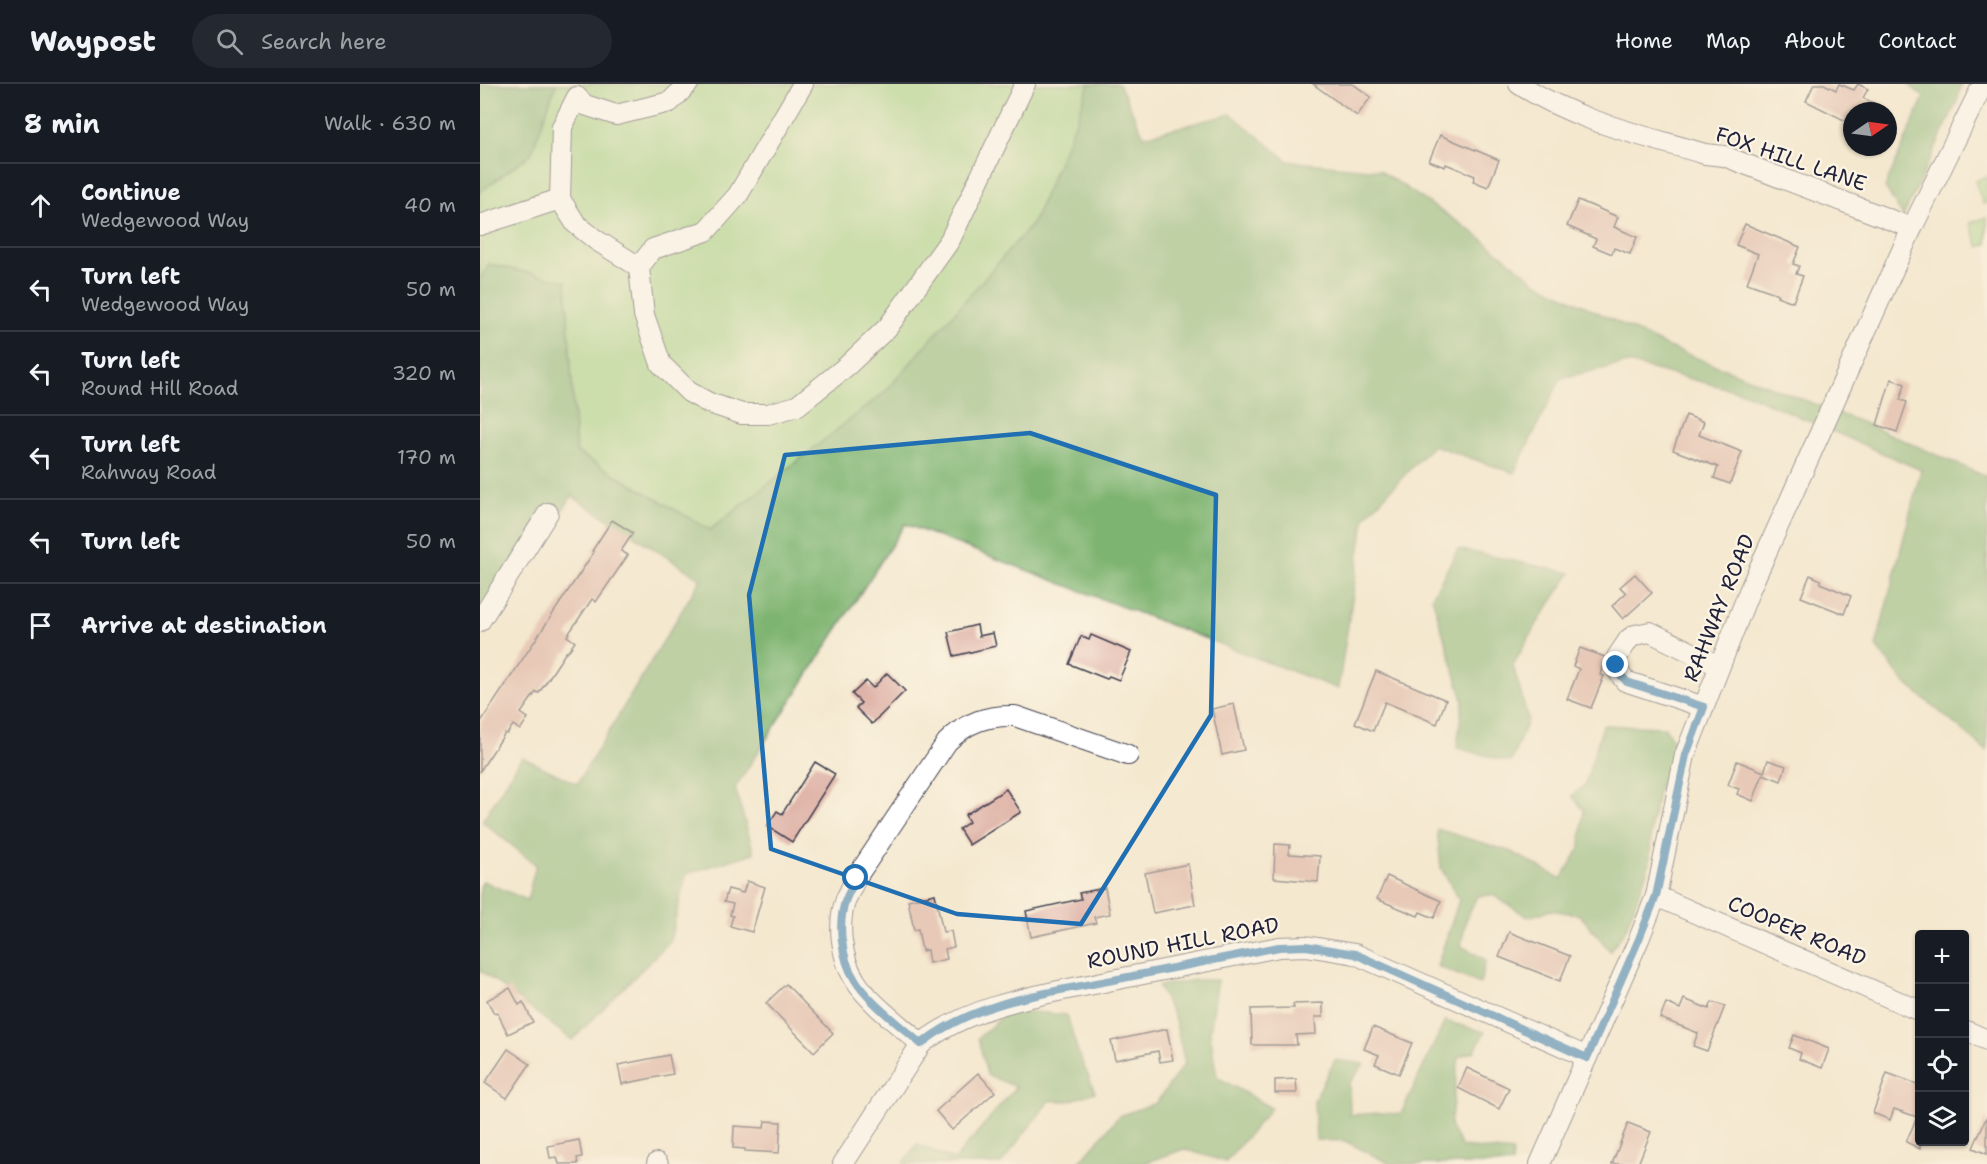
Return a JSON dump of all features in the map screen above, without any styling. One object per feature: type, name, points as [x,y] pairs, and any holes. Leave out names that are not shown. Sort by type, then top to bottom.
[{"type":"street","points":[[575,90],[585,105],[616,115],[670,102],[688,84]]},
{"type":"street","points":[[803,84],[738,195],[706,231],[653,249],[639,267],[644,315],[661,364],[690,392],[709,404],[742,414],[768,414],[797,406],[848,365],[888,327],[950,240],[1025,84]]},
{"type":"street","name":"FOX HILL LANE","points":[[1519,84],[1573,114],[1705,154],[1724,156],[1912,228]]},
{"type":"street","name":"RAHWAY ROAD","points":[[1540,1164],[1656,896],[1686,755],[1750,589],[1912,228],[1983,84]]},
{"type":"street","points":[[575,90],[562,127],[560,199],[576,224],[596,240],[639,267]]},
{"type":"street","points":[[480,225],[560,199]]},
{"type":"street","points":[[480,621],[548,513]]},
{"type":"street","points":[[1704,707],[1625,681],[1616,668],[1617,657],[1629,639],[1635,635],[1650,632],[1719,666]]},
{"type":"street","points":[[921,1044],[855,980],[847,962],[842,940],[842,919],[845,901],[856,878],[946,742],[970,723],[984,717],[1015,716],[1128,755]]},
{"type":"street","name":"COOPER ROAD","points":[[1656,896],[1915,1009]]},
{"type":"street","name":"ROUND HILL ROAD","points":[[843,1164],[921,1044],[956,1020],[1003,1004],[1048,993],[1279,947],[1306,946],[1355,954],[1587,1058]]},
{"type":"street","points":[[1969,1032],[1987,1040]]},
{"type":"highlighted area","points":[[1030,433],[1216,495],[1211,715],[1081,924],[957,914],[771,849],[749,595],[785,455]]},
{"type":"green space","points":[[480,84],[556,84],[531,154],[480,192]]},
{"type":"green space","points":[[556,84],[1089,84],[1077,119],[1033,223],[886,391],[710,530],[576,452],[566,281],[489,264],[480,280],[480,192],[531,154]]},
{"type":"green space","points":[[1089,84],[1119,84],[1144,136],[1231,114],[1288,161],[1379,170],[1473,232],[1536,282],[1666,346],[1871,426],[1987,477],[1987,751],[1904,682],[1876,646],[1921,470],[1745,393],[1628,363],[1561,378],[1514,473],[1433,445],[1365,517],[1338,689],[905,524],[735,788],[754,853],[686,874],[670,941],[572,1040],[480,970],[480,887],[483,881],[527,900],[536,865],[482,821],[522,757],[577,784],[701,579],[572,496],[480,631],[480,280],[489,264],[566,281],[576,452],[710,530],[886,391],[1033,223],[1077,119]]},
{"type":"green space","points":[[1908,84],[1962,84],[1956,104],[1903,217],[1885,187],[1924,97]]},
{"type":"green space","points":[[1987,176],[1987,203],[1983,204],[1975,181]]},
{"type":"green space","points":[[1987,217],[1987,244],[1979,247],[1970,223]]},
{"type":"green space","points":[[1458,549],[1571,573],[1513,665],[1528,719],[1511,762],[1457,748],[1463,700],[1432,597]]},
{"type":"green space","points":[[1603,725],[1665,727],[1677,748],[1661,780],[1651,824],[1650,863],[1626,929],[1610,951],[1580,915],[1551,910],[1528,917],[1493,895],[1477,896],[1466,920],[1461,946],[1486,960],[1480,984],[1437,966],[1459,900],[1441,868],[1437,829],[1512,852],[1561,879],[1580,848],[1584,810],[1572,796],[1585,785]]},
{"type":"green space","points":[[1195,980],[1218,980],[1210,1032],[1217,1077],[1271,1108],[1226,1162],[1184,1149],[1142,1164],[1078,1164],[1119,1116],[1156,1103],[1185,1063],[1174,1017],[1158,986]]},
{"type":"green space","points":[[1010,1010],[1067,1015],[1078,1052],[1095,1092],[1069,1101],[1049,1101],[1001,1164],[903,1164],[917,1144],[954,1160],[1016,1087],[987,1075],[978,1038]]},
{"type":"green space","points":[[1445,1021],[1485,1032],[1474,1052],[1459,1056],[1450,1126],[1462,1147],[1513,1152],[1512,1164],[1390,1164],[1345,1141],[1316,1140],[1314,1100],[1335,1060],[1364,1064],[1349,1083],[1350,1115],[1401,1114]]},
{"type":"building","points":[[1313,84],[1353,84],[1371,97],[1357,116]]},
{"type":"building","points":[[1814,84],[1824,84],[1836,90],[1839,84],[1854,90],[1858,84],[1868,89],[1863,98],[1871,102],[1843,102],[1843,120],[1806,101]]},
{"type":"building","points":[[1440,135],[1499,160],[1488,187],[1473,181],[1475,176],[1446,164],[1445,167],[1429,161]]},
{"type":"building","points":[[1578,200],[1618,217],[1614,227],[1637,237],[1630,254],[1614,248],[1612,254],[1593,246],[1596,239],[1567,226]]},
{"type":"building","points":[[1745,224],[1800,247],[1793,264],[1799,266],[1796,274],[1803,276],[1793,302],[1747,283],[1758,254],[1736,245]]},
{"type":"building","points":[[1891,379],[1905,384],[1900,400],[1907,402],[1897,432],[1877,425]]},
{"type":"building","points":[[1686,415],[1704,422],[1699,435],[1742,452],[1730,484],[1714,478],[1718,467],[1673,450]]},
{"type":"building","points":[[612,520],[633,533],[621,551],[628,555],[596,602],[592,599],[567,636],[575,642],[539,693],[536,692],[521,713],[528,718],[520,730],[513,725],[507,734],[505,733],[480,771],[480,723],[594,552],[592,551]]},
{"type":"building","points":[[1635,574],[1652,593],[1623,619],[1612,606],[1626,593],[1620,587]]},
{"type":"building","points":[[1810,575],[1821,580],[1820,583],[1851,596],[1844,614],[1801,597]]},
{"type":"building","points":[[977,625],[979,636],[993,633],[996,646],[954,656],[948,632]]},
{"type":"building","points":[[1091,635],[1131,652],[1119,680],[1109,676],[1107,679],[1069,664],[1081,636],[1089,640]]},
{"type":"building","points":[[1580,648],[1605,657],[1600,675],[1604,676],[1591,708],[1567,699],[1579,669],[1573,666]]},
{"type":"building","points":[[1376,671],[1446,700],[1437,724],[1385,702],[1373,731],[1355,723]]},
{"type":"building","points":[[887,673],[905,691],[872,724],[856,708],[861,703],[852,694],[866,681],[873,688]]},
{"type":"building","points":[[1234,704],[1244,750],[1222,755],[1212,709]]},
{"type":"building","points":[[1768,760],[1786,766],[1781,781],[1763,774],[1753,801],[1737,794],[1739,789],[1728,785],[1737,761],[1764,772]]},
{"type":"building","points":[[815,762],[835,774],[792,842],[767,826],[777,811],[782,814]]},
{"type":"building","points":[[1006,789],[1021,812],[969,845],[959,829],[969,822],[965,815]]},
{"type":"building","points":[[1275,844],[1290,845],[1289,854],[1320,856],[1318,882],[1274,878]]},
{"type":"building","points":[[1188,864],[1195,905],[1153,913],[1145,873]]},
{"type":"building","points":[[1387,876],[1441,901],[1434,918],[1420,912],[1418,916],[1377,899]]},
{"type":"building","points":[[747,881],[765,887],[752,932],[730,926],[733,904],[724,902],[728,889],[743,893]]},
{"type":"building","points":[[1105,888],[1110,914],[1094,917],[1096,923],[1031,937],[1026,911],[1081,899],[1079,893]]},
{"type":"building","points":[[935,894],[943,932],[951,931],[954,947],[945,949],[947,959],[929,963],[927,950],[922,951],[918,929],[914,930],[908,900]]},
{"type":"building","points":[[1509,932],[1570,956],[1560,981],[1499,957]]},
{"type":"building","points":[[786,984],[833,1033],[814,1052],[766,1003]]},
{"type":"building","points":[[510,988],[519,1005],[523,1002],[533,1022],[508,1034],[497,1012],[494,1013],[487,1000]]},
{"type":"building","points":[[1684,999],[1709,1009],[1712,1002],[1725,1006],[1707,1051],[1693,1046],[1698,1033],[1660,1018],[1666,1003],[1680,1009]]},
{"type":"building","points":[[1323,1003],[1323,1017],[1315,1017],[1316,1034],[1296,1035],[1297,1045],[1252,1045],[1251,1009],[1294,1008],[1293,1004]]},
{"type":"building","points":[[1373,1027],[1412,1043],[1399,1074],[1375,1064],[1379,1055],[1364,1049]]},
{"type":"building","points":[[1167,1029],[1173,1060],[1160,1062],[1158,1051],[1115,1060],[1111,1041]]},
{"type":"building","points":[[1794,1035],[1829,1049],[1822,1068],[1799,1059],[1801,1053],[1789,1048]]},
{"type":"building","points":[[508,1049],[530,1064],[507,1098],[485,1083]]},
{"type":"building","points":[[669,1055],[673,1074],[622,1084],[618,1065]]},
{"type":"building","points":[[1467,1068],[1509,1088],[1499,1109],[1458,1088]]},
{"type":"building","points":[[978,1073],[995,1092],[952,1130],[936,1111]]},
{"type":"building","points":[[1887,1073],[1915,1083],[1915,1116],[1894,1109],[1890,1120],[1873,1113]]},
{"type":"building","points":[[1296,1079],[1297,1093],[1275,1093],[1275,1080]]},
{"type":"building","points":[[1987,1116],[1987,1154],[1973,1148]]},
{"type":"building","points":[[765,1121],[781,1122],[779,1153],[733,1148],[734,1126],[764,1128]]},
{"type":"building","points":[[1915,1122],[1915,1146],[1920,1146],[1920,1149],[1906,1142]]},
{"type":"building","points":[[1628,1123],[1651,1132],[1638,1164],[1612,1164]]},
{"type":"building","points":[[579,1140],[582,1157],[577,1158],[578,1164],[559,1164],[557,1157],[550,1158],[548,1146]]},
{"type":"route","points":[[856,878],[845,901],[842,919],[842,940],[847,962],[855,980],[869,996],[921,1044],[956,1020],[1003,1004],[1279,947],[1306,946],[1355,954],[1587,1058],[1656,896],[1686,755],[1704,707],[1627,682],[1621,677],[1616,665]]}]
